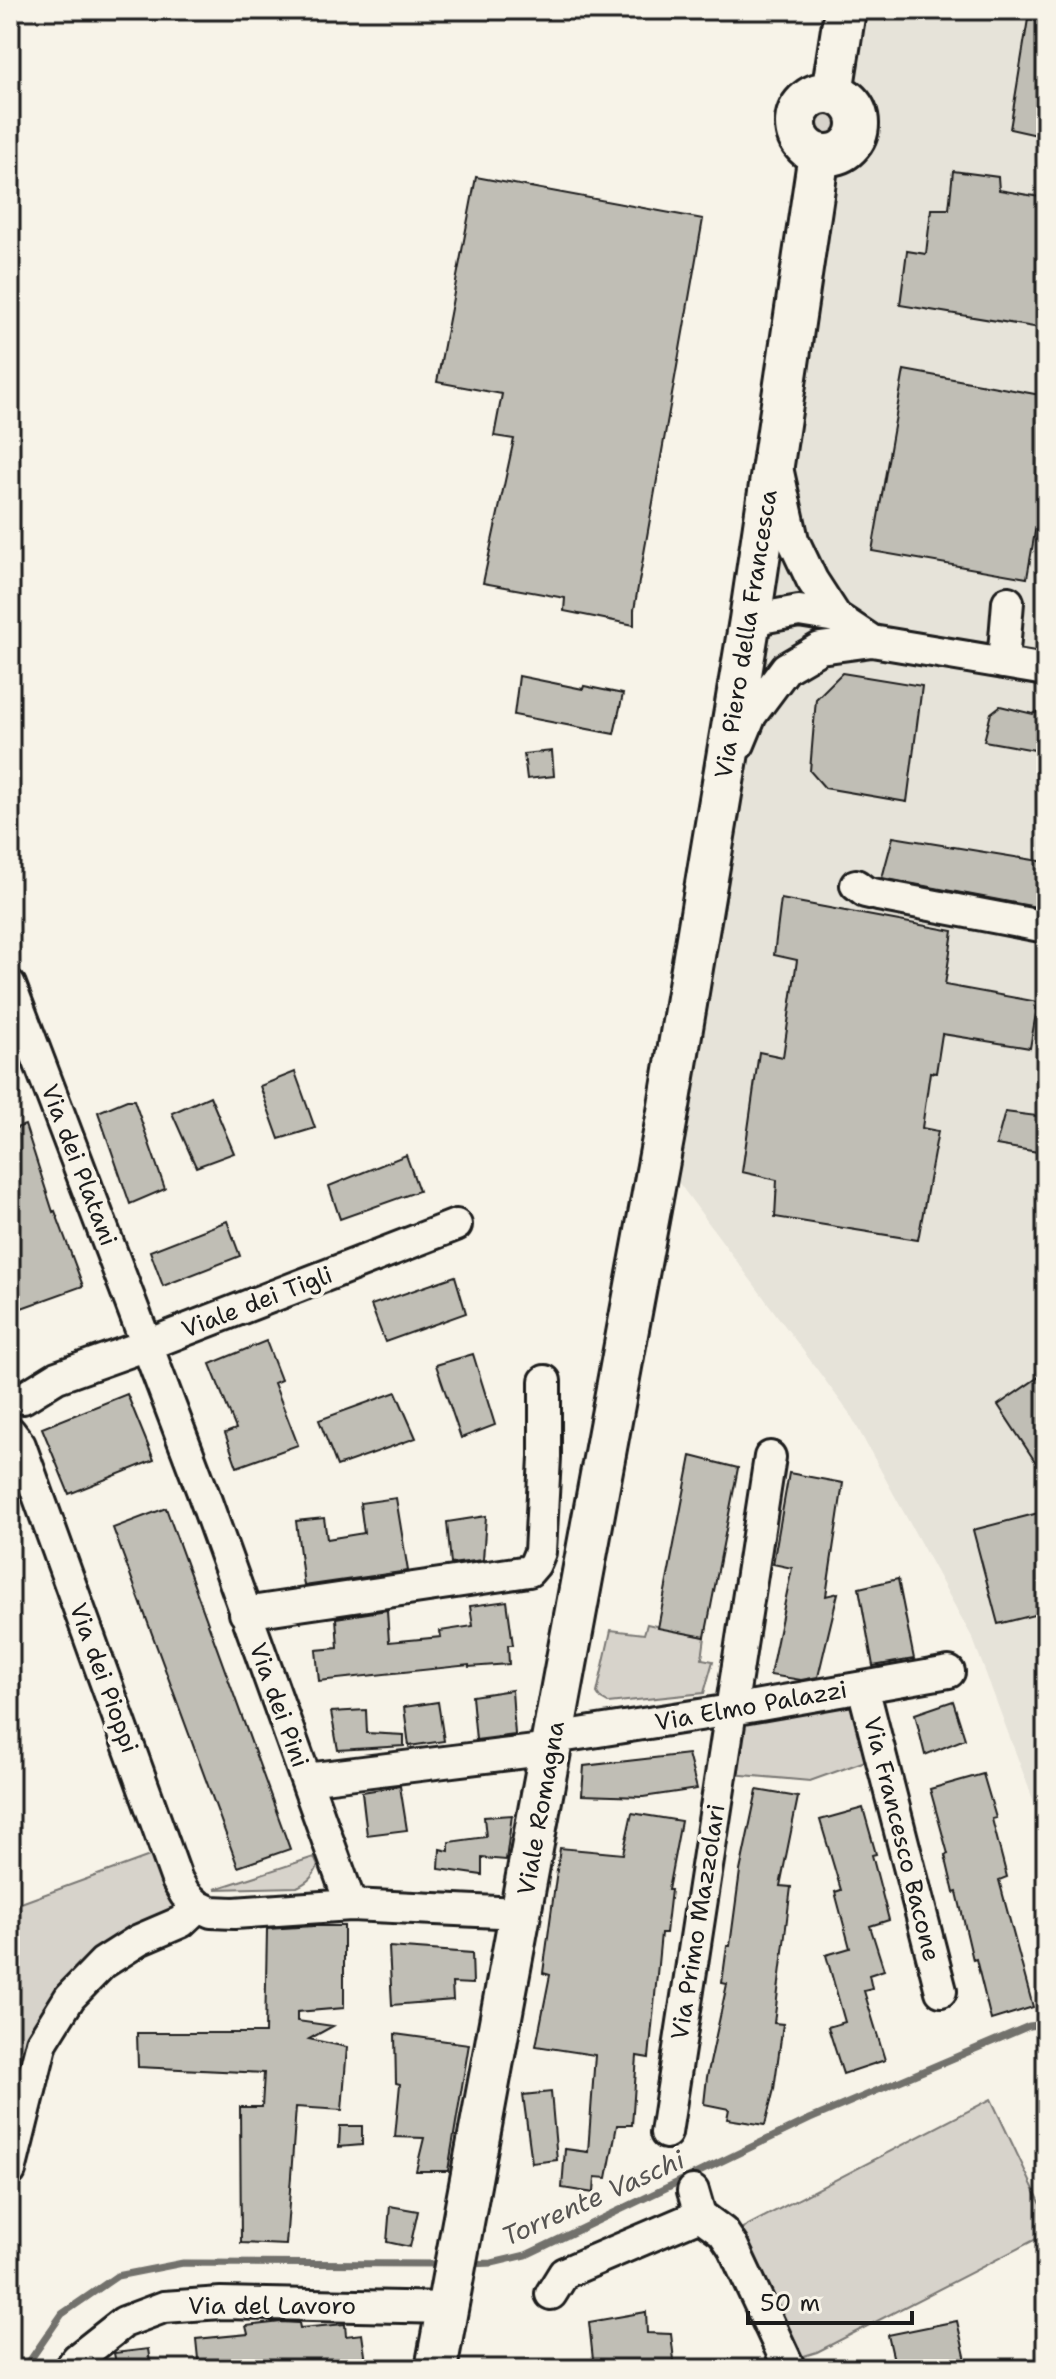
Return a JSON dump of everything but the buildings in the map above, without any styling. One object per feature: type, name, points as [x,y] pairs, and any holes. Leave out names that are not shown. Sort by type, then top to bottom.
[{"type":"main road","name":"Via Piero della Francesca","points":[[643,1247],[750,620],[819,154],[811,151],[800,139],[797,115],[813,96],[832,93],[845,10]]},
{"type":"main road","name":"Viale Romagna","points":[[436,2369],[643,1247]]},
{"type":"street","points":[[773,453],[793,540],[812,580],[836,617],[872,641]]},
{"type":"street","points":[[1003,663],[1008,602]]},
{"type":"street","points":[[750,620],[799,611],[836,617]]},
{"type":"street","points":[[750,620],[820,648]]},
{"type":"street","points":[[723,781],[751,715],[786,668],[820,648],[872,641],[1046,670]]},
{"type":"street","points":[[856,885],[865,892],[878,895],[1046,927]]},
{"type":"street","name":"Via dei Platani","points":[[10,985],[147,1345]]},
{"type":"street","name":"Viale dei Tigli","points":[[16,1408],[57,1377],[456,1225]]},
{"type":"street","name":"Via dei Pini","points":[[147,1345],[351,1905]]},
{"type":"street","points":[[245,1613],[529,1571],[540,1552],[545,1381]]},
{"type":"street","name":"Via dei Pioppi","points":[[16,1408],[185,1877],[185,1894],[198,1906]]},
{"type":"street","name":"Via Primo Mazzolari","points":[[666,2133],[770,1457]]},
{"type":"street","name":"Via Elmo Palazzi","points":[[306,1779],[552,1743],[949,1672]]},
{"type":"street","name":"Via Francesco Bacone","points":[[863,1687],[941,1991]]},
{"type":"street","points":[[10,2171],[42,2042],[70,1997],[103,1963],[139,1940],[181,1922],[198,1906],[211,1912],[234,1913],[351,1905],[521,1913]]},
{"type":"street","points":[[551,2294],[564,2273],[696,2203],[733,2247],[790,2369]]},
{"type":"street","name":"Via del Lavoro","points":[[69,2369],[77,2359],[124,2322],[164,2307],[221,2303],[447,2308]]},
{"type":"shaded area","points":[[855,10],[1046,10],[1046,1834],[973,1639],[850,1414],[670,1171]]},
{"type":"shaded area","points":[[828,93],[850,102],[859,124],[850,146],[828,155],[806,146],[797,124],[806,102]]},
{"type":"shaded area","points":[[647,1624],[705,1637],[702,1659],[713,1661],[704,1693],[608,1703],[601,1699],[597,1693],[611,1630],[644,1634]]},
{"type":"shaded area","points":[[863,1687],[882,1755],[810,1781],[721,1773],[731,1710]]},
{"type":"shaded area","points":[[166,1850],[198,1906],[102,1960],[10,2113],[10,1907]]},
{"type":"shaded area","points":[[314,1857],[318,1866],[316,1870],[310,1879],[297,1887],[215,1889]]},
{"type":"shaded area","points":[[991,2099],[1046,2215],[1046,2234],[817,2352],[794,2359],[733,2233]]},
{"type":"waterway","name":"Torrente Vaschi","points":[[469,2264],[492,2263],[526,2255],[810,2119],[1029,2026],[1046,2024]]},
{"type":"waterway","name":"Torrente Vaschi","points":[[24,2369],[62,2314],[117,2276],[183,2263],[444,2264]]}]
